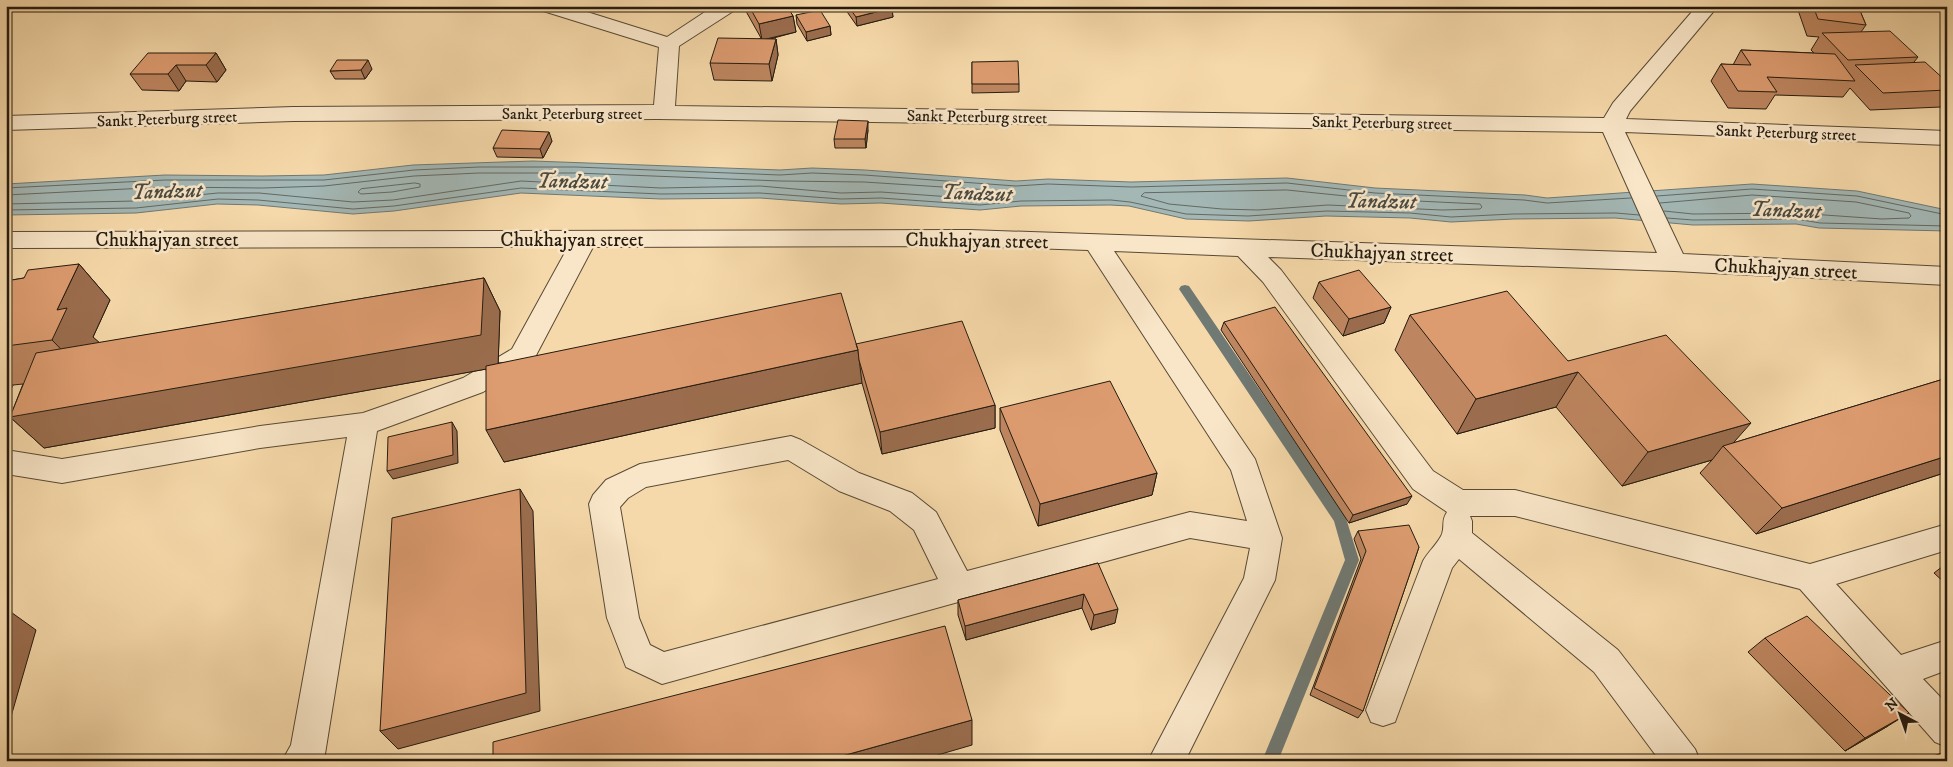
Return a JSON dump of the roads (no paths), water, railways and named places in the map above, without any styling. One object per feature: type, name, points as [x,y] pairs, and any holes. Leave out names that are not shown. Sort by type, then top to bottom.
[{"type":"street","points":[[547,6],[669,44]]},
{"type":"street","points":[[669,44],[728,6]]},
{"type":"street","points":[[1669,251],[1610,125],[1621,108],[1708,6]]},
{"type":"street","points":[[664,112],[669,44]]},
{"type":"street","name":"Sankt Peterburg street","points":[[6,123],[293,114],[664,112],[1610,125],[1947,138]]},
{"type":"street","name":"Chukhajyan street","points":[[6,240],[969,238],[1244,248],[1669,251],[1947,276]]},
{"type":"street","points":[[6,462],[62,471],[260,437],[364,424],[473,386],[522,356],[585,239]]},
{"type":"street","points":[[1096,243],[1245,467],[1267,538],[1259,580],[1166,761]]},
{"type":"street","points":[[1244,248],[1272,276],[1423,480],[1458,503],[1515,503],[1810,578],[1947,537]]},
{"type":"street","points":[[300,761],[307,754],[364,424]]},
{"type":"street","points":[[959,588],[925,521],[901,502],[848,482],[791,448],[640,476],[616,489],[604,504],[623,618],[638,656],[662,668],[959,588],[1190,525],[1267,538]]},
{"type":"street","points":[[1383,710],[1439,561],[1457,539],[1458,503]]},
{"type":"street","points":[[1457,539],[1606,661],[1682,761]]},
{"type":"street","points":[[1810,578],[1947,730]]},
{"type":"street","points":[[1896,672],[1947,655]]},
{"type":"water","name":"Tandzut","points":[[533,161],[780,170],[812,168],[865,170],[1016,181],[1048,179],[1131,182],[1287,178],[1375,188],[1525,195],[1547,198],[1752,184],[1857,191],[1947,210],[1947,231],[1819,228],[1796,224],[1693,225],[1615,218],[1451,222],[1410,218],[1326,216],[1249,221],[1186,219],[1129,206],[1110,205],[1021,206],[980,210],[881,203],[841,204],[760,198],[661,199],[521,193],[394,211],[353,214],[258,205],[217,204],[136,213],[6,215],[6,184],[165,175],[324,175],[413,165]]},
{"type":"waterway","points":[[1185,289],[1340,519],[1352,560],[1270,761]]}]
